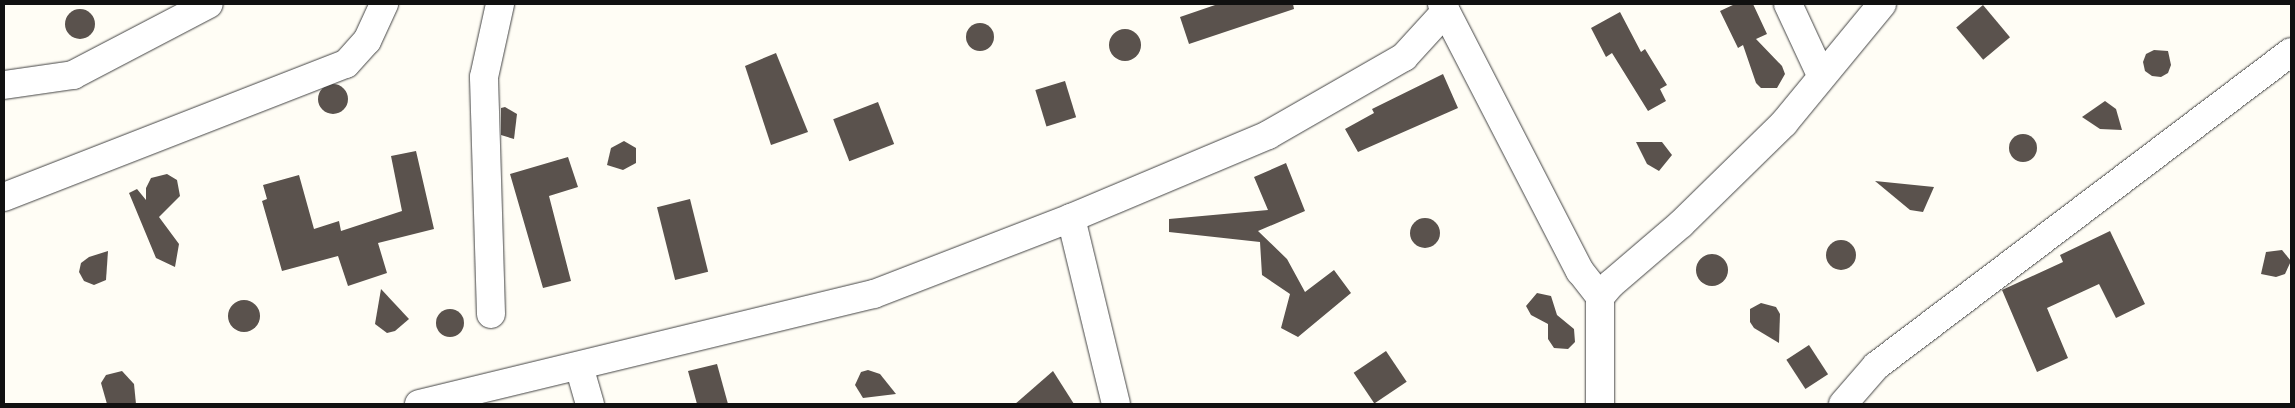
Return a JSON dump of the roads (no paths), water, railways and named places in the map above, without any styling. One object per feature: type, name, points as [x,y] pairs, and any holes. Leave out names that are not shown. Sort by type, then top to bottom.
[{"type":"street","points":[[4,85],[73,75],[209,4]]},
{"type":"street","points":[[4,197],[346,64],[367,41],[384,4]]},
{"type":"street","points":[[491,314],[484,77],[500,4]]},
{"type":"street","points":[[1788,4],[1821,75]]},
{"type":"street","points":[[1600,298],[1611,284],[1681,224],[1784,123],[1821,75],[1882,4]]},
{"type":"street","points":[[419,404],[874,294],[1071,218],[1268,135],[1404,57],[1444,8],[1580,271],[1600,298],[1600,404]]},
{"type":"street","points":[[1843,404],[1884,360],[2291,52]]},
{"type":"street","points":[[1071,218],[1116,404]]},
{"type":"street","points":[[579,366],[590,404]]}]
